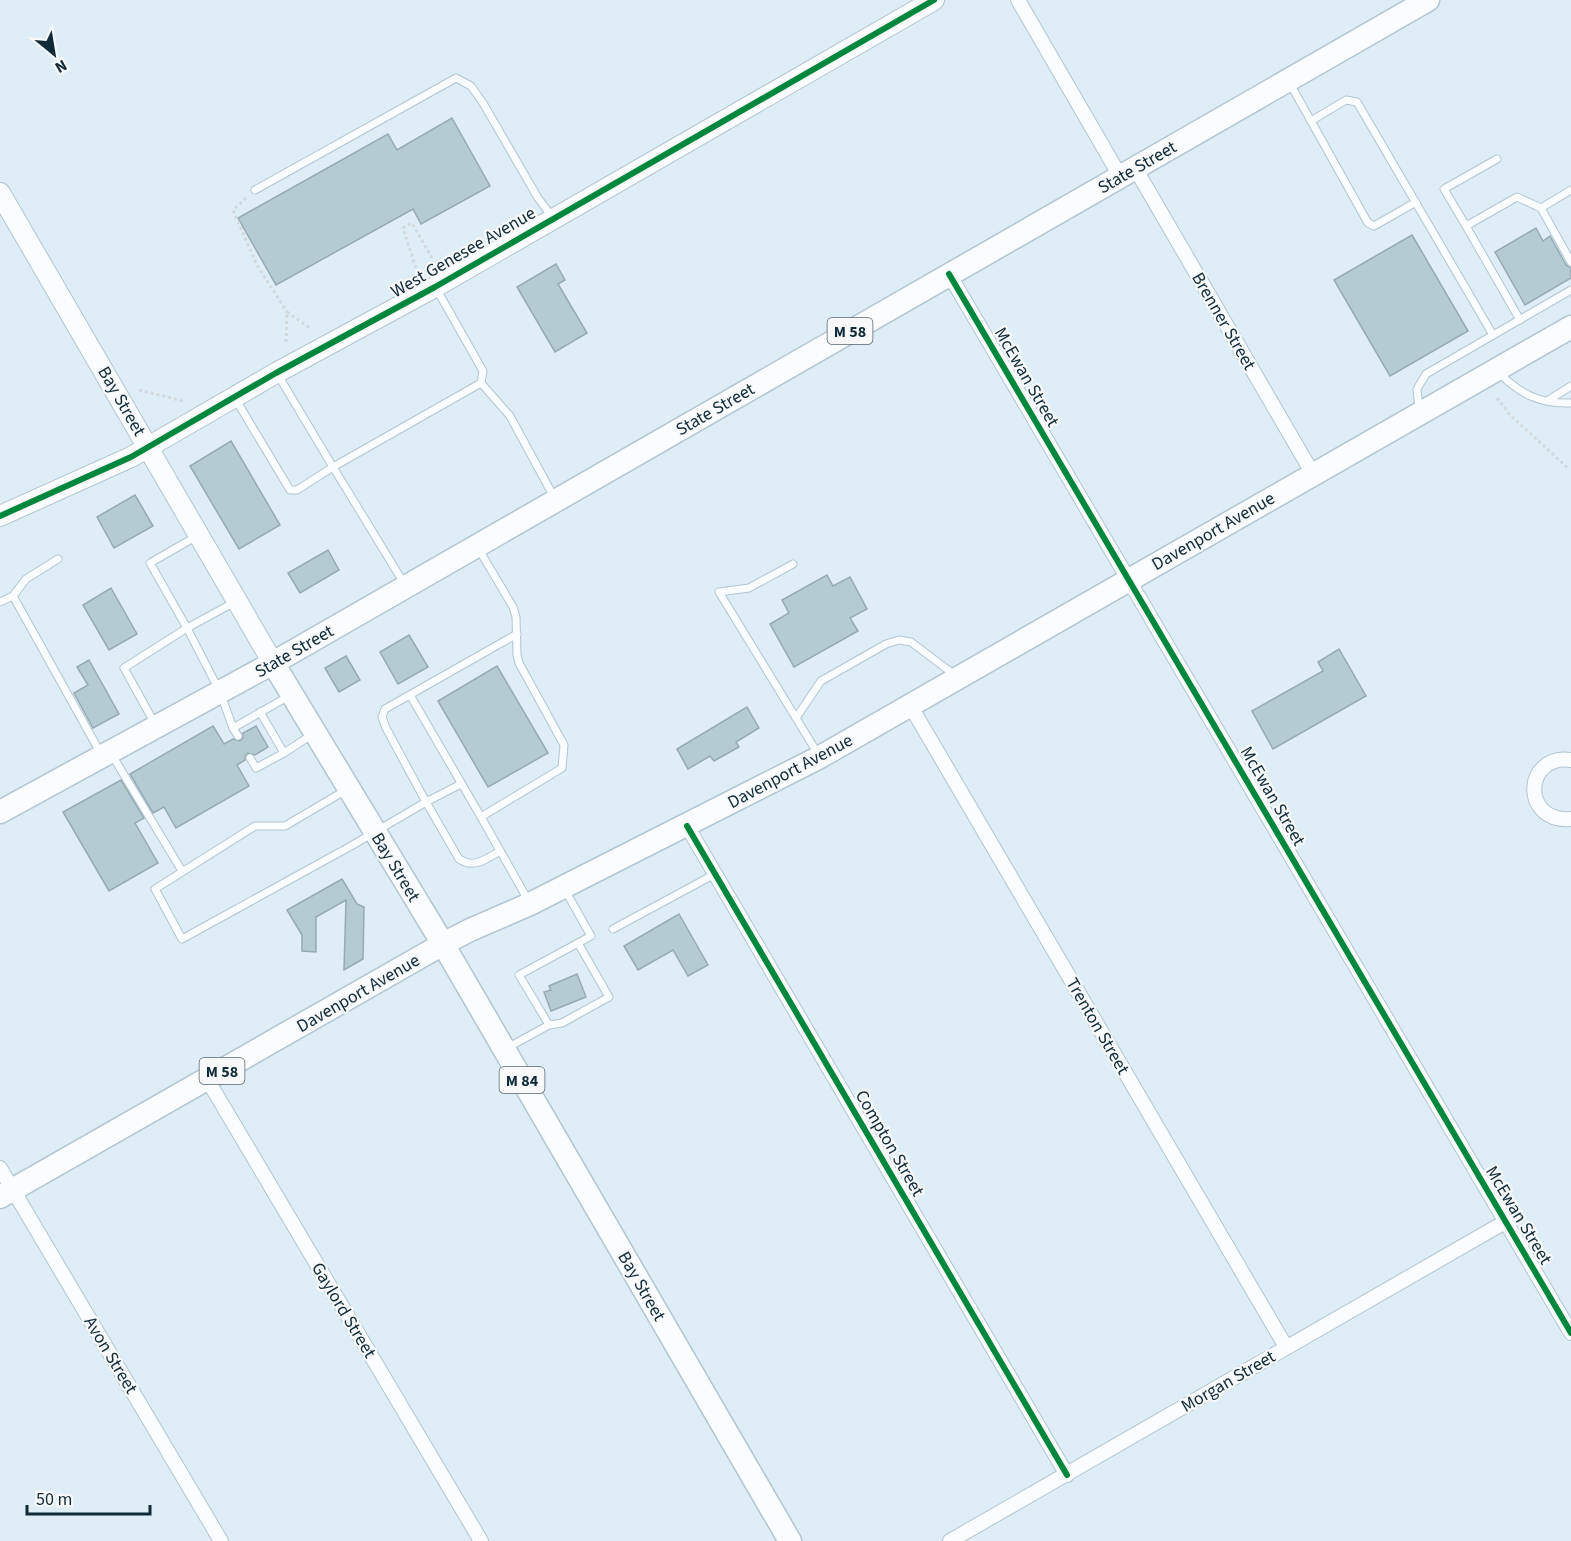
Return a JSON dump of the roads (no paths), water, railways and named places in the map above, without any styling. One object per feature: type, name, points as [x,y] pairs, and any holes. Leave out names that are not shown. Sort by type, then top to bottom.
[{"type":"main road","name":"State Street","points":[[0,812],[273,663],[1428,0]]},
{"type":"main road","name":"Davenport Avenue","points":[[7,1193],[443,944],[564,888],[820,757],[1571,327]]},
{"type":"main road","name":"Bay Street","points":[[273,663],[443,944],[790,1541]]},
{"type":"street","name":"West Genesee Avenue","points":[[0,516],[131,457],[276,373],[435,287],[934,0]]},
{"type":"street","name":"Brenner Street","points":[[1018,0],[1128,172],[1313,474]]},
{"type":"street","name":"Bay Street","points":[[0,193],[273,663]]},
{"type":"street","name":"McEwan Street","points":[[949,274],[1571,1333]]},
{"type":"street","name":"Trenton Street","points":[[909,705],[1286,1347]]},
{"type":"street","points":[[1571,760],[1553,761],[1538,774],[1534,783],[1537,803],[1543,811],[1560,820],[1571,819]]},
{"type":"street","name":"Compton Street","points":[[687,826],[1067,1475]]},
{"type":"street","name":"Gaylord Street","points":[[207,1079],[481,1541]]},
{"type":"street","name":"Avon Street","points":[[0,1168],[7,1193],[221,1541]]},
{"type":"street","name":"Morgan Street","points":[[950,1541],[1505,1222]]},
{"type":"lane","points":[[255,190],[456,78],[471,86],[483,103],[538,198],[553,218]]},
{"type":"lane","points":[[1288,80],[1368,223],[1374,226],[1416,202]]},
{"type":"lane","points":[[1311,121],[1346,100],[1357,102],[1493,335]]},
{"type":"lane","points":[[1497,159],[1444,189],[1520,320]]},
{"type":"lane","points":[[1541,208],[1571,190]]},
{"type":"lane","points":[[1466,226],[1517,197],[1541,208],[1571,262]]},
{"type":"lane","points":[[235,398],[290,490],[297,490],[481,382],[483,371],[435,287]]},
{"type":"lane","points":[[1419,414],[1417,389],[1426,374],[1571,290]]},
{"type":"lane","points":[[1497,370],[1514,388],[1524,394],[1547,401],[1571,403]]},
{"type":"lane","points":[[276,373],[406,587]]},
{"type":"lane","points":[[481,382],[510,416],[556,500]]},
{"type":"lane","points":[[1547,401],[1571,386]]},
{"type":"lane","points":[[199,535],[150,563],[220,692],[238,736]]},
{"type":"lane","points":[[477,546],[513,607],[516,617],[519,663],[564,745],[565,758],[562,768],[554,775],[481,817]]},
{"type":"lane","points":[[0,602],[13,596],[26,579],[58,559]]},
{"type":"lane","points":[[793,564],[749,588],[719,592],[820,757]]},
{"type":"lane","points":[[13,596],[106,754],[182,871]]},
{"type":"lane","points":[[157,727],[124,668],[237,600]]},
{"type":"lane","points":[[500,851],[475,864],[459,859],[426,802],[382,717],[385,709],[517,634]]},
{"type":"lane","points":[[796,718],[820,681],[886,644],[899,640],[911,642],[958,677]]},
{"type":"lane","points":[[233,728],[292,694]]},
{"type":"lane","points":[[411,695],[530,904]]},
{"type":"lane","points":[[260,712],[284,753]]},
{"type":"lane","points":[[250,758],[256,768],[316,732]]},
{"type":"lane","points":[[350,788],[285,826],[255,826],[155,889],[182,939],[461,784]]},
{"type":"lane","points":[[613,929],[715,874]]},
{"type":"lane","points":[[549,1025],[519,975],[591,936],[564,888]]},
{"type":"lane","points":[[505,1050],[549,1025],[562,1023],[609,997],[578,943]]}]
